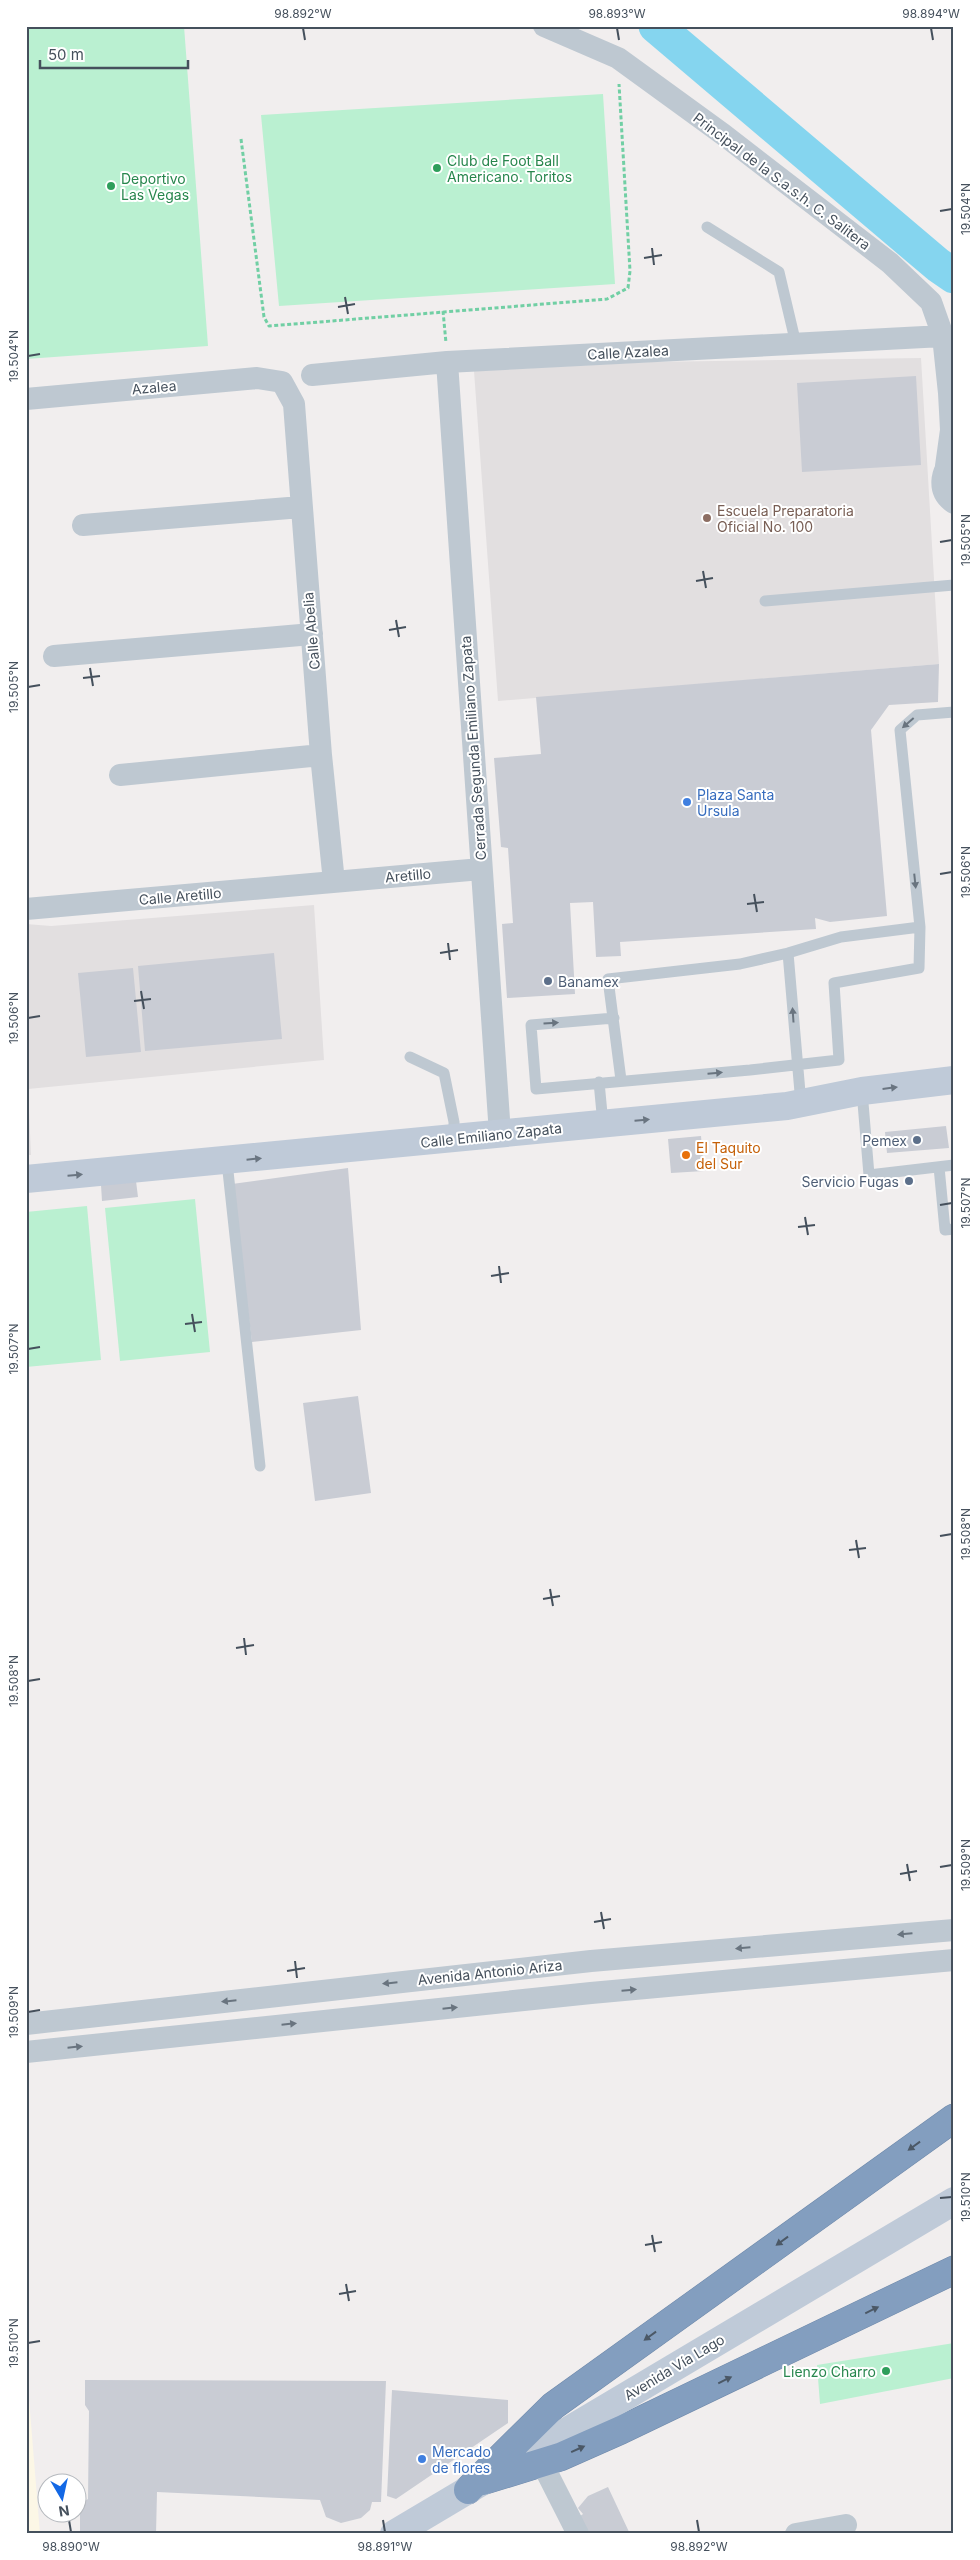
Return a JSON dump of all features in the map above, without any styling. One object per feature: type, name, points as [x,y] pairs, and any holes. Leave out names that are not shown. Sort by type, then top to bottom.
[{"type":"highway","points":[[475,2486],[553,2406],[954,2118]]},
{"type":"highway","points":[[475,2486],[542,2463],[621,2430],[954,2270]]},
{"type":"main road","name":"Calle Emiliano Zapata","points":[[26,1178],[227,1162],[801,1104],[862,1091],[954,1080]]},
{"type":"main road","name":"Avenida Vía Lago","points":[[394,2534],[954,2201]]},
{"type":"street","name":"Principal de la S.a.s.h. C. Salitera","points":[[544,26],[618,58],[724,135],[890,263],[930,302],[943,336],[952,397],[950,462],[942,484],[953,505]]},
{"type":"street","name":"Calle Azalea","points":[[312,375],[447,362],[943,336]]},
{"type":"street","name":"Cerrada Segunda Emiliano Zapata","points":[[447,362],[500,1134]]},
{"type":"street","name":"Azalea","points":[[26,399],[257,378],[282,382]]},
{"type":"street","name":"Calle Abelia","points":[[282,382],[294,404],[301,507],[334,882]]},
{"type":"street","points":[[83,525],[301,507]]},
{"type":"street","points":[[54,656],[312,634]]},
{"type":"street","points":[[120,775],[322,755]]},
{"type":"street","name":"Aretillo","points":[[334,882],[481,869]]},
{"type":"street","name":"Calle Aretillo","points":[[26,909],[334,882]]},
{"type":"street","name":"Avenida Antonio Ariza","points":[[26,2024],[591,1961],[954,1930]]},
{"type":"street","points":[[26,2052],[591,1993],[954,1960]]},
{"type":"street","points":[[591,1961],[591,1993]]},
{"type":"street","points":[[542,2463],[578,2534]]},
{"type":"street","points":[[796,2534],[846,2525]]},
{"type":"lane","points":[[707,227],[778,272],[796,344]]},
{"type":"lane","points":[[765,601],[954,585]]},
{"type":"lane","points":[[614,1018],[531,1024],[536,1089],[839,1060],[834,983],[920,968],[920,927],[900,730],[917,715],[954,712]]},
{"type":"lane","points":[[621,1080],[608,979],[715,967],[788,953],[841,937],[920,927]]},
{"type":"lane","points":[[788,953],[796,1064],[801,1104]]},
{"type":"lane","points":[[410,1057],[444,1072],[454,1122],[454,1139]]},
{"type":"lane","points":[[599,1082],[603,1124]]},
{"type":"lane","points":[[862,1091],[869,1175],[954,1165]]},
{"type":"lane","points":[[227,1162],[260,1466]]},
{"type":"lane","points":[[939,1167],[945,1230],[954,1229]]},
{"type":"path","points":[[241,139],[264,317],[270,326],[607,299],[628,288],[630,271],[618,58]]},
{"type":"path","points":[[443,311],[447,362]]},
{"type":"shaded area","name":"Escuela Preparatoria Oficial No. 100","points":[[921,358],[939,664],[498,701],[474,371],[650,362]]},
{"type":"shaded area","points":[[314,905],[324,1060],[28,1089],[31,1155],[26,1155],[26,924],[51,926]]},
{"type":"shaded area","points":[[26,2362],[40,2534],[26,2534]]},
{"type":"green space","name":"Deportivo Las Vegas","points":[[26,26],[184,26],[208,346],[26,359]]},
{"type":"green space","name":"Club de Foot Ball Americano. Toritos","points":[[603,94],[615,284],[279,306],[261,115]]},
{"type":"green space","points":[[195,1199],[210,1352],[120,1361],[105,1208]]},
{"type":"green space","points":[[87,1206],[101,1360],[26,1367],[26,1212]]},
{"type":"green space","name":"Lienzo Charro","points":[[954,2343],[954,2378],[820,2404],[817,2365]]},
{"type":"building","points":[[916,376],[921,465],[802,472],[797,383]]},
{"type":"building","name":"Plaza Santa Ursula","points":[[939,664],[938,702],[889,705],[871,730],[887,916],[830,922],[815,918],[816,929],[620,942],[621,956],[596,957],[593,902],[570,903],[575,994],[507,998],[502,924],[513,923],[508,848],[501,847],[494,758],[541,754],[536,697]]},
{"type":"building","points":[[274,953],[282,1039],[145,1051],[138,966]]},
{"type":"building","points":[[133,968],[141,1052],[86,1057],[78,973]]},
{"type":"building","name":"Pemex","points":[[946,1126],[949,1148],[887,1153],[885,1132]]},
{"type":"building","name":"El Taquito del Sur","points":[[701,1136],[704,1171],[671,1173],[668,1139]]},
{"type":"building","points":[[348,1168],[361,1330],[252,1342],[232,1184]]},
{"type":"building","points":[[136,1181],[138,1197],[102,1201],[101,1185]]},
{"type":"building","points":[[358,1396],[371,1493],[315,1501],[303,1403]]},
{"type":"building","points":[[85,2380],[386,2381],[381,2502],[372,2502],[370,2510],[361,2518],[341,2523],[326,2517],[320,2500],[157,2492],[156,2534],[80,2534],[80,2522],[88,2522],[89,2411],[85,2405]]},
{"type":"building","name":"Mercado de flores","points":[[392,2390],[508,2400],[508,2423],[396,2499],[387,2496]]},
{"type":"building","points":[[608,2487],[630,2534],[584,2534],[577,2518],[583,2514],[578,2508],[588,2496]]},
{"type":"waterway","points":[[656,26],[938,265],[954,276]]},
{"type":"place","name":"Club de Foot Ball Americano. Toritos","points":[[437,168]]},
{"type":"place","name":"Deportivo Las Vegas","points":[[111,186]]},
{"type":"place","name":"Escuela Preparatoria Oficial No. 100","points":[[707,518]]},
{"type":"place","name":"Plaza Santa Ursula","points":[[687,802]]},
{"type":"place","name":"Banamex","points":[[548,981]]},
{"type":"place","name":"Pemex","points":[[917,1140]]},
{"type":"place","name":"El Taquito del Sur","points":[[686,1155]]},
{"type":"place","name":"Servicio Fugas","points":[[909,1181]]},
{"type":"place","name":"Lienzo Charro","points":[[886,2371]]},
{"type":"place","name":"Mercado de flores","points":[[422,2459]]}]
